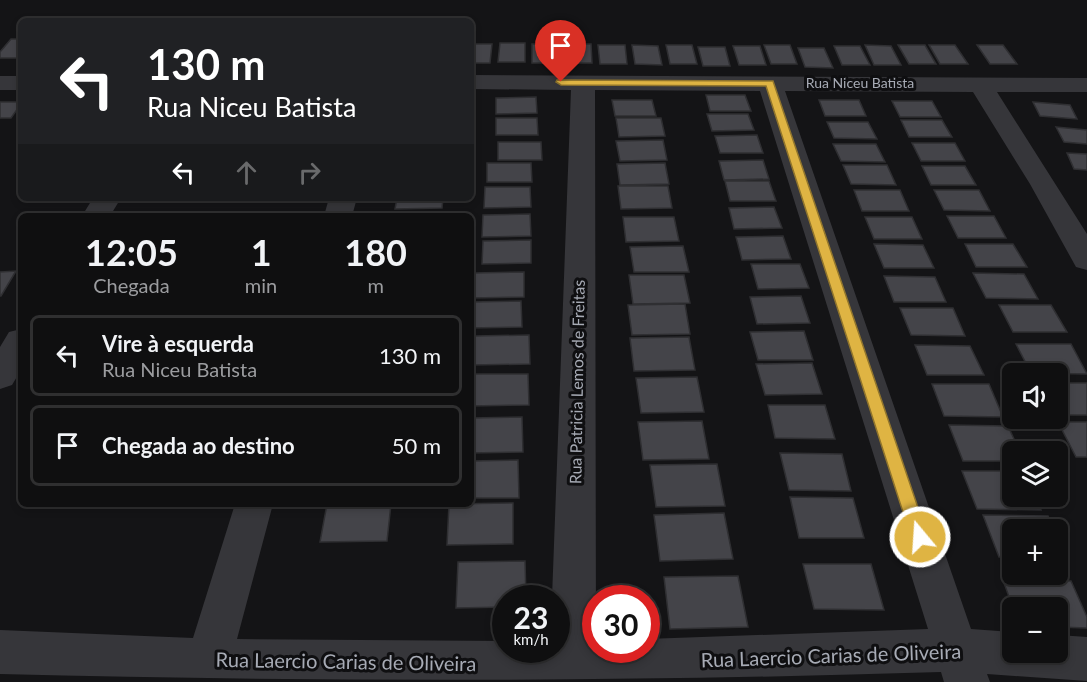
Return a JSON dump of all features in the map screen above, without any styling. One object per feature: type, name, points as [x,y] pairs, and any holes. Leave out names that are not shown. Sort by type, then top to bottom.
[{"type":"street","name":"Rua Niceu Batista","points":[[474,82],[1078,85]]},
{"type":"street","name":"Rua Patricia Lemos de Freitas","points":[[571,673],[583,82]]},
{"type":"street","points":[[0,83],[18,83]]},
{"type":"street","points":[[770,83],[962,666]]},
{"type":"street","points":[[980,84],[1044,184],[1087,260]]},
{"type":"street","points":[[1044,184],[1087,225]]},
{"type":"street","points":[[0,376],[18,346]]},
{"type":"street","points":[[205,671],[253,507]]},
{"type":"street","name":"Rua Laercio Carias de Oliveira","points":[[0,652],[205,671],[571,673],[962,666],[1087,658]]},
{"type":"building","points":[[11,39],[18,39],[18,58],[0,58],[0,52]]},
{"type":"building","points":[[500,43],[525,43],[525,62],[498,62]]},
{"type":"building","points":[[474,44],[492,44],[490,63],[474,63]]},
{"type":"building","points":[[532,44],[558,44],[558,63],[532,63]]},
{"type":"building","points":[[565,44],[591,44],[592,63],[565,63]]},
{"type":"building","points":[[598,45],[625,45],[627,64],[600,64]]},
{"type":"building","points":[[632,45],[658,46],[662,65],[635,64]]},
{"type":"building","points":[[666,45],[692,45],[697,64],[670,64]]},
{"type":"building","points":[[764,45],[790,45],[797,64],[771,64]]},
{"type":"building","points":[[865,45],[891,46],[901,65],[874,65]]},
{"type":"building","points":[[898,45],[925,45],[936,64],[909,64]]},
{"type":"building","points":[[929,45],[955,45],[968,64],[940,64]]},
{"type":"building","points":[[977,45],[1003,45],[1017,64],[990,64]]},
{"type":"building","points":[[733,46],[760,46],[766,65],[739,65]]},
{"type":"building","points":[[834,46],[860,46],[870,65],[842,65]]},
{"type":"building","points":[[698,47],[725,47],[730,66],[703,66]]},
{"type":"building","points":[[798,48],[824,48],[833,68],[805,67]]},
{"type":"building","points":[[706,95],[745,95],[751,111],[710,111]]},
{"type":"building","points":[[536,97],[537,113],[496,114],[496,98]]},
{"type":"building","points":[[612,100],[652,100],[656,116],[615,116]]},
{"type":"building","points":[[819,100],[859,100],[866,116],[825,116]]},
{"type":"building","points":[[892,101],[932,101],[941,117],[900,117]]},
{"type":"building","points":[[0,102],[18,102],[18,108],[11,118],[0,118]]},
{"type":"building","points":[[1033,102],[1070,105],[1077,119],[1040,116]]},
{"type":"building","points":[[707,114],[748,114],[754,130],[712,131]]},
{"type":"building","points":[[496,118],[537,118],[538,135],[496,135]]},
{"type":"building","points":[[616,118],[661,118],[665,136],[619,137]]},
{"type":"building","points":[[901,120],[942,120],[952,137],[909,137]]},
{"type":"building","points":[[827,122],[868,122],[877,139],[834,138]]},
{"type":"building","points":[[1056,127],[1087,130],[1087,144],[1064,142]]},
{"type":"building","points":[[757,135],[763,153],[720,153],[715,136]]},
{"type":"building","points":[[663,140],[667,160],[620,161],[616,141]]},
{"type":"building","points":[[498,142],[541,142],[542,160],[498,160]]},
{"type":"building","points":[[912,143],[955,143],[965,161],[921,161]]},
{"type":"building","points":[[833,144],[876,144],[885,162],[841,161]]},
{"type":"building","points":[[1067,153],[1087,154],[1087,170],[1074,169]]},
{"type":"building","points":[[763,160],[769,179],[724,180],[719,161]]},
{"type":"building","points":[[487,163],[531,163],[532,182],[487,182]]},
{"type":"building","points":[[665,163],[669,184],[620,185],[617,164]]},
{"type":"building","points":[[843,165],[887,165],[896,185],[851,184]]},
{"type":"building","points":[[922,166],[965,166],[976,185],[931,185]]},
{"type":"building","points":[[725,181],[769,181],[776,201],[730,201]]},
{"type":"building","points":[[618,186],[668,186],[672,208],[621,209]]},
{"type":"building","points":[[485,187],[530,187],[531,207],[484,208]]},
{"type":"building","points":[[854,190],[900,190],[909,211],[862,211]]},
{"type":"building","points":[[934,190],[979,190],[990,211],[944,210]]},
{"type":"building","points":[[396,201],[443,201],[442,208],[395,209]]},
{"type":"building","points":[[774,207],[782,228],[734,229],[729,208]]},
{"type":"building","points":[[530,214],[531,236],[482,237],[483,215]]},
{"type":"building","points":[[947,216],[994,216],[1006,238],[958,238]]},
{"type":"building","points":[[623,217],[674,217],[679,241],[626,242]]},
{"type":"building","points":[[865,217],[912,217],[922,239],[874,239]]},
{"type":"building","points":[[783,236],[791,259],[742,260],[736,237]]},
{"type":"building","points":[[531,240],[531,263],[482,264],[483,241]]},
{"type":"building","points":[[874,244],[923,245],[934,268],[884,268]]},
{"type":"building","points":[[965,244],[1013,244],[1027,267],[976,267]]},
{"type":"building","points":[[683,246],[689,272],[634,272],[630,247]]},
{"type":"building","points":[[751,264],[800,264],[809,288],[758,289]]},
{"type":"building","points":[[16,271],[1,296],[0,296],[0,272]]},
{"type":"building","points":[[524,272],[524,297],[474,298],[474,273]]},
{"type":"building","points":[[973,273],[1024,274],[1038,299],[986,298]]},
{"type":"building","points":[[629,275],[684,275],[690,303],[633,304]]},
{"type":"building","points":[[884,276],[935,277],[946,302],[894,302]]},
{"type":"building","points":[[801,296],[810,323],[757,324],[750,297]]},
{"type":"building","points":[[521,301],[522,327],[474,328],[474,302]]},
{"type":"building","points":[[685,304],[690,334],[632,335],[628,305]]},
{"type":"building","points":[[999,305],[1051,305],[1067,332],[1013,332]]},
{"type":"building","points":[[900,308],[953,308],[965,336],[911,335]]},
{"type":"building","points":[[804,331],[813,360],[758,360],[750,332]]},
{"type":"building","points":[[529,335],[530,364],[474,365],[475,336]]},
{"type":"building","points":[[689,337],[695,370],[634,371],[630,338]]},
{"type":"building","points":[[1016,344],[1071,344],[1087,374],[1068,374],[1068,363],[1026,363]]},
{"type":"building","points":[[915,345],[970,346],[984,375],[927,375]]},
{"type":"building","points":[[812,363],[822,394],[765,395],[756,364]]},
{"type":"building","points":[[474,374],[528,374],[529,405],[474,406]]},
{"type":"building","points":[[697,377],[704,412],[641,413],[636,378]]},
{"type":"building","points":[[1068,383],[1087,383],[1087,415],[1068,415]]},
{"type":"building","points":[[932,384],[989,384],[1002,415],[1002,417],[944,416]]},
{"type":"building","points":[[768,405],[825,405],[835,439],[775,438]]},
{"type":"building","points":[[522,417],[523,452],[474,453],[474,418]]},
{"type":"building","points":[[702,421],[709,459],[643,460],[638,422]]},
{"type":"building","points":[[1068,422],[1087,422],[1087,457],[1076,457],[1062,429],[1068,429]]},
{"type":"building","points":[[949,425],[1002,426],[1002,429],[1009,429],[1015,441],[1002,441],[1002,461],[963,461]]},
{"type":"building","points":[[780,453],[842,454],[851,491],[789,490]]},
{"type":"building","points":[[518,460],[519,498],[474,498],[474,461]]},
{"type":"building","points":[[717,464],[725,506],[656,507],[650,465]]},
{"type":"building","points":[[962,471],[1002,471],[1002,507],[1040,507],[1041,510],[977,509]]},
{"type":"building","points":[[790,497],[853,498],[864,538],[799,538]]},
{"type":"building","points":[[513,503],[513,544],[447,545],[449,507],[474,507],[474,504]]},
{"type":"building","points":[[326,507],[391,507],[387,541],[320,542]]},
{"type":"building","points":[[724,513],[733,559],[660,561],[654,515]]},
{"type":"building","points":[[983,515],[1048,516],[1049,519],[1002,519],[1002,557],[999,557]]},
{"type":"building","points":[[525,561],[526,585],[492,585],[492,607],[456,608],[458,562]]},
{"type":"building","points":[[803,564],[871,564],[884,610],[814,609]]},
{"type":"building","points":[[738,576],[748,627],[670,629],[664,577]]},
{"type":"building","points":[[1068,581],[1071,581],[1087,617],[1087,628],[1068,627],[1068,597],[1009,597],[1005,585],[1068,585]]},
{"type":"route","points":[[561,82],[770,83],[920,537]]}]
